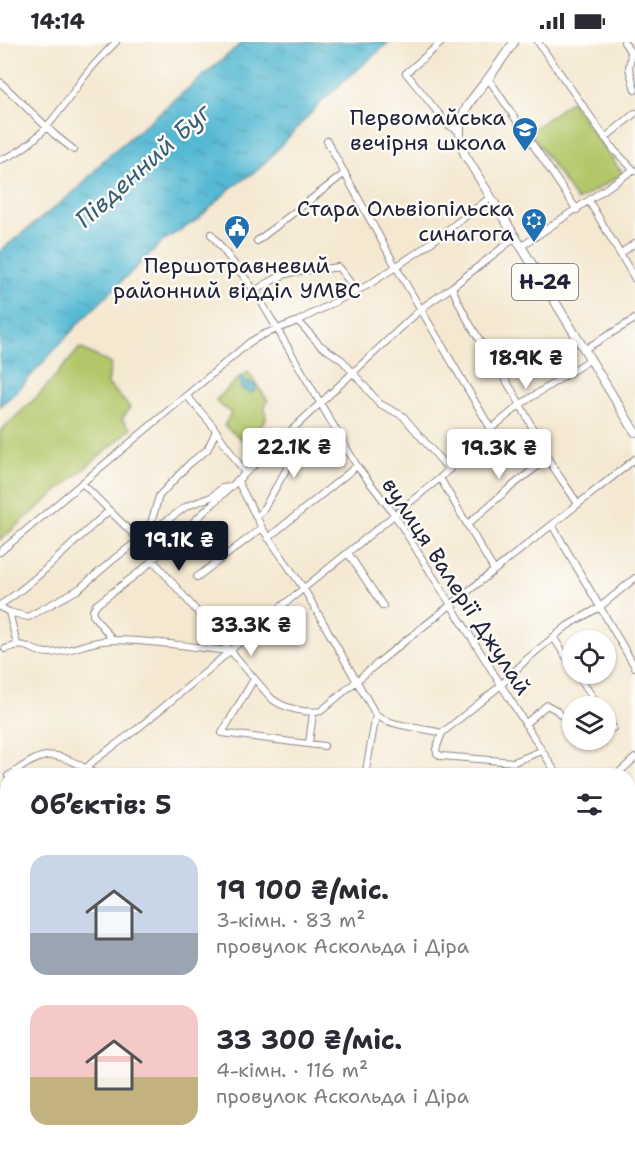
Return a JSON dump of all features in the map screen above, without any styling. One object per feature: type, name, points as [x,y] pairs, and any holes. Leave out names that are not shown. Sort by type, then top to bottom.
[{"type":"main road","points":[[459,131],[461,117],[469,102],[514,42]]},
{"type":"main road","name":"Н-24","points":[[459,131],[460,143],[465,154],[635,432]]},
{"type":"street","points":[[0,160],[24,149],[116,42]]},
{"type":"street","points":[[442,42],[406,73],[448,125],[459,131]]},
{"type":"street","points":[[522,246],[634,171],[605,138],[538,42]]},
{"type":"street","points":[[624,42],[631,53],[629,68],[635,90]]},
{"type":"street","points":[[488,78],[577,210]]},
{"type":"street","points":[[0,82],[74,150]]},
{"type":"street","points":[[605,138],[635,113]]},
{"type":"street","points":[[327,141],[396,267],[491,429]]},
{"type":"street","points":[[257,241],[345,173]]},
{"type":"street","points":[[0,552],[238,352],[262,335],[298,321],[357,291],[396,267],[491,196]]},
{"type":"street","points":[[589,201],[635,279]]},
{"type":"street","name":"вулиця Валерії Джулай","points":[[211,234],[255,291],[357,466],[394,514],[552,768]]},
{"type":"street","points":[[114,640],[93,615],[93,610],[153,560],[422,308],[516,237]]},
{"type":"street","points":[[620,254],[635,243]]},
{"type":"street","points":[[255,291],[276,278],[295,271],[320,271],[338,267],[357,291]]},
{"type":"street","points":[[452,287],[459,306],[521,404],[548,458],[578,504]]},
{"type":"street","points":[[585,349],[635,319]]},
{"type":"street","points":[[298,321],[320,345],[342,360],[354,372],[380,404],[403,416],[449,470]]},
{"type":"street","points":[[88,768],[93,761],[137,729],[272,614],[440,478],[521,404],[591,359]]},
{"type":"street","points":[[187,396],[216,431],[245,473]]},
{"type":"street","points":[[148,533],[154,520],[159,495],[190,463],[207,450],[216,431]]},
{"type":"street","points":[[256,517],[261,513],[294,456],[295,450],[285,436]]},
{"type":"street","points":[[468,524],[548,458]]},
{"type":"street","points":[[81,483],[138,539],[153,560],[276,703],[313,713],[321,711],[385,657],[635,459]]},
{"type":"street","points":[[268,538],[357,466]]},
{"type":"street","points":[[440,478],[494,570]]},
{"type":"street","points":[[237,480],[262,528],[304,589],[376,715],[391,723],[442,733]]},
{"type":"street","points":[[109,511],[76,538],[20,592],[0,606],[9,612],[28,617],[68,596],[138,539],[187,506],[211,497],[222,488],[232,487]]},
{"type":"street","points":[[552,525],[635,667]]},
{"type":"street","points":[[197,577],[262,528]]},
{"type":"street","points":[[348,553],[383,606]]},
{"type":"street","points":[[541,752],[514,762],[441,756],[436,749],[442,733],[500,686],[527,659],[567,626],[600,607],[635,578]]},
{"type":"street","points":[[9,612],[17,644]]},
{"type":"street","points":[[554,637],[562,650]]},
{"type":"street","points":[[5,649],[17,644],[51,653],[86,643],[114,640],[230,651]]},
{"type":"street","points":[[254,679],[222,733],[324,746]]},
{"type":"street","points":[[525,724],[547,705],[562,716]]},
{"type":"street","points":[[309,743],[313,713]]},
{"type":"street","points":[[366,768],[376,715]]},
{"type":"street","points":[[21,768],[46,755],[65,759],[85,768]]},
{"type":"green space","points":[[571,101],[623,174],[577,201],[530,132]]},
{"type":"green space","points":[[80,348],[111,364],[108,384],[130,407],[122,419],[131,429],[0,540],[0,431],[37,397]]},
{"type":"green space","points":[[248,372],[268,401],[265,406],[266,419],[247,443],[224,426],[231,413],[215,401]]},
{"type":"water","name":"Південний Буг","points":[[243,42],[389,42],[323,100],[259,169],[231,188],[197,220],[164,240],[79,323],[16,392],[0,406],[0,251],[80,187],[106,158]]},
{"type":"water","points":[[240,377],[255,385],[256,390],[251,393],[241,388]]},
{"type":"place","name":"Первомайська вечірня школа","points":[[525,153]]},
{"type":"place","name":"Стара Ольвіопільска синагога","points":[[534,244]]},
{"type":"place","name":"Першотравневий районний відділ УМВС","points":[[237,251]]}]
